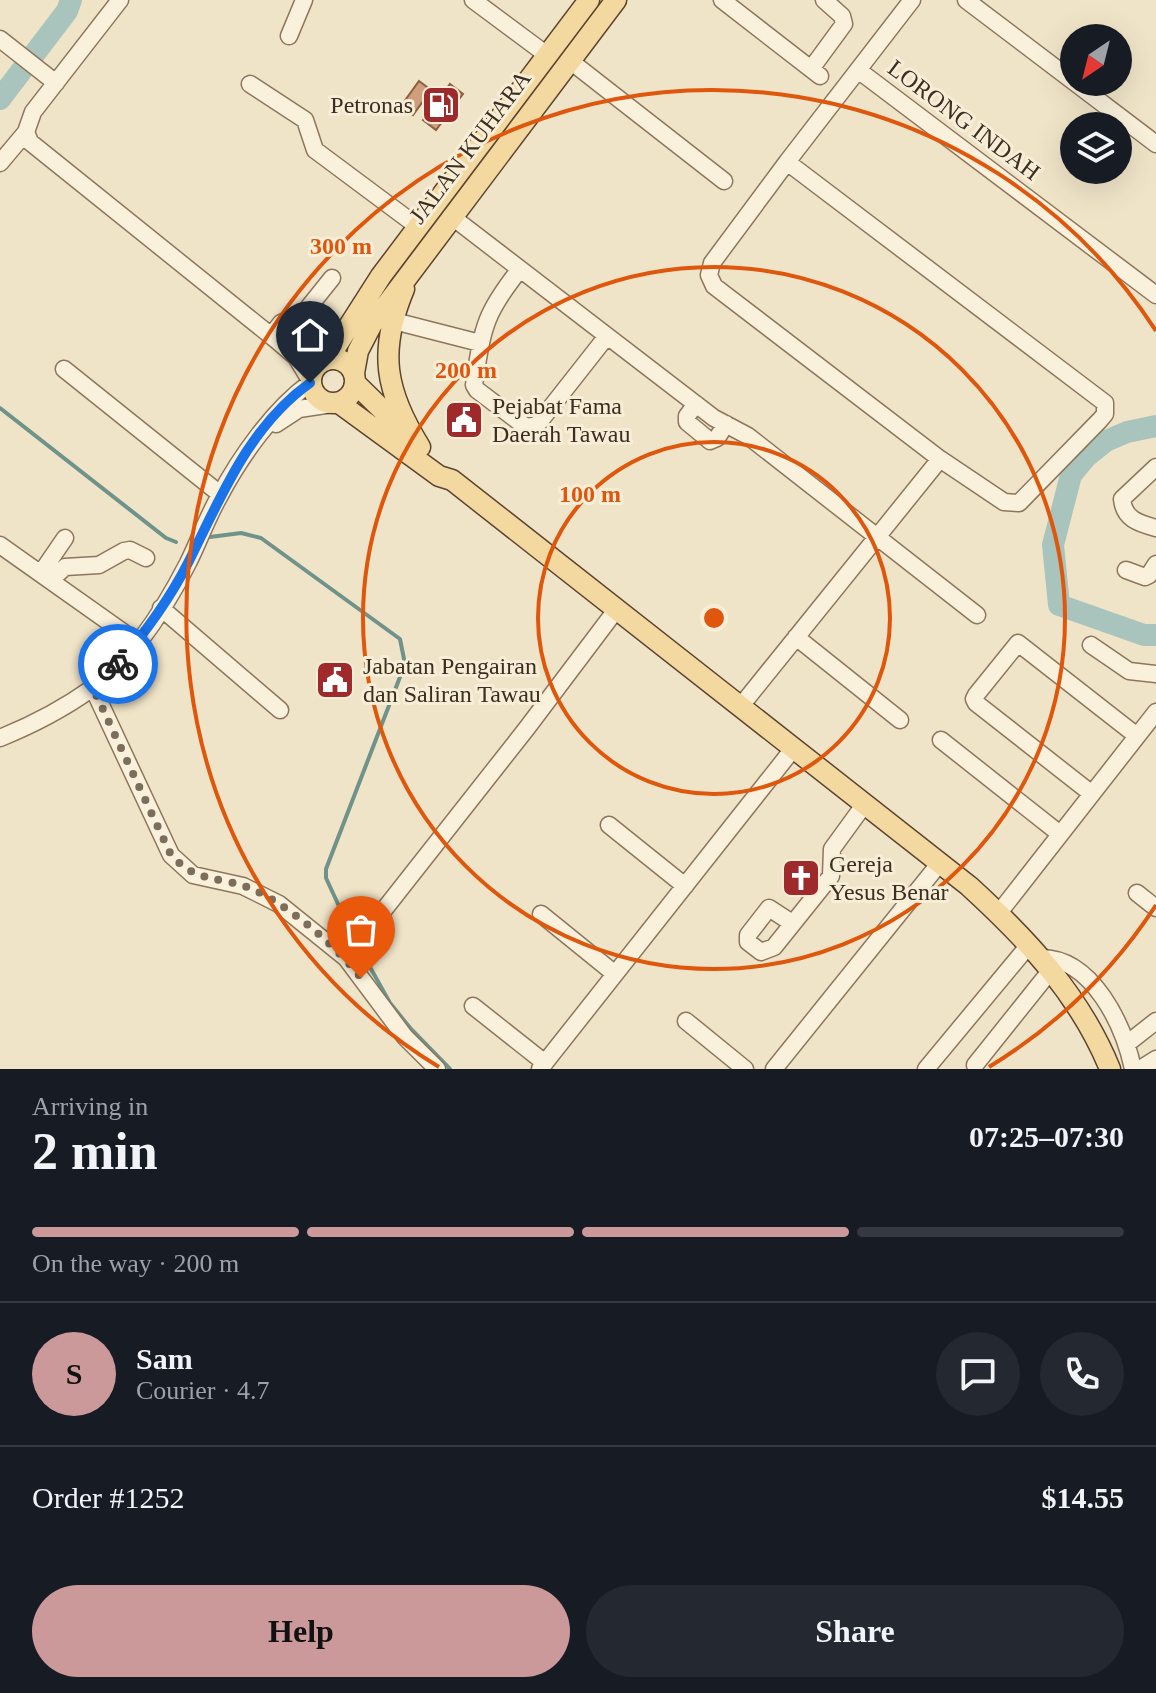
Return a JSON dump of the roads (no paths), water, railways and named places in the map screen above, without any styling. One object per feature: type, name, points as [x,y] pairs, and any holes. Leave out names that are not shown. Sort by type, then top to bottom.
[{"type":"main road","name":"JALAN KUHARA","points":[[328,359],[417,226],[589,0]]},
{"type":"main road","name":"JALAN KUHARA","points":[[354,378],[361,342],[415,263],[616,0]]},
{"type":"main road","points":[[415,263],[390,335],[391,383],[400,414],[420,447]]},
{"type":"main road","points":[[452,480],[445,468],[420,447],[354,378],[344,361],[328,359],[315,367],[310,381],[317,397],[336,403],[439,476],[452,480],[939,864],[998,914],[1040,958],[1079,1008],[1110,1069]]},
{"type":"main road","points":[[336,403],[347,398],[354,378]]},
{"type":"street","points":[[0,163],[26,132],[33,112],[119,0]]},
{"type":"street","points":[[289,36],[304,0]]},
{"type":"street","points":[[473,0],[547,55]]},
{"type":"street","points":[[722,0],[816,72],[844,24],[839,11],[824,0]]},
{"type":"street","points":[[787,162],[1105,403],[1105,414],[1100,420],[1019,503],[1004,502],[940,459],[714,286],[709,275],[712,263],[787,162],[912,0]]},
{"type":"street","points":[[966,0],[1156,144]]},
{"type":"street","points":[[0,39],[56,83]]},
{"type":"street","points":[[569,60],[724,181]]},
{"type":"street","name":"LORONG INDAH","points":[[858,70],[1156,295]]},
{"type":"street","points":[[250,84],[305,120],[315,150],[417,226]]},
{"type":"street","points":[[0,738],[27,727],[93,688],[137,642],[188,563],[220,494],[284,404],[310,381],[296,357],[39,152],[26,132]]},
{"type":"street","points":[[451,216],[696,404],[748,436],[977,615]]},
{"type":"street","points":[[520,269],[487,315],[474,385],[477,390],[526,427],[537,425],[607,336]]},
{"type":"street","points":[[273,337],[281,323],[304,313],[332,278]]},
{"type":"street","points":[[394,321],[480,343]]},
{"type":"street","points":[[273,337],[328,359]]},
{"type":"street","points":[[64,369],[220,494]]},
{"type":"street","points":[[259,437],[299,409],[336,403]]},
{"type":"street","points":[[740,707],[940,459]]},
{"type":"street","points":[[1156,467],[1122,499],[1129,518],[1156,528]]},
{"type":"street","points":[[46,576],[65,538]]},
{"type":"street","points":[[0,545],[137,642]]},
{"type":"street","points":[[46,576],[65,567],[99,565],[124,551],[130,550],[146,558]]},
{"type":"street","points":[[1126,570],[1145,577],[1156,564]]},
{"type":"street","points":[[161,608],[280,710]]},
{"type":"street","points":[[346,958],[616,610]]},
{"type":"street","points":[[796,637],[900,720]]},
{"type":"street","points":[[1092,794],[976,703],[976,695],[1018,643],[1137,736]]},
{"type":"street","points":[[1091,645],[1129,671],[1156,674]]},
{"type":"street","points":[[93,688],[171,855],[193,875],[243,886],[279,904],[346,958],[405,1037],[437,1069]]},
{"type":"street","points":[[998,914],[1156,712]]},
{"type":"street","points":[[941,740],[1060,834]]},
{"type":"street","points":[[473,1006],[543,1066],[793,749]]},
{"type":"street","points":[[792,923],[831,876],[832,849],[864,805]]},
{"type":"street","points":[[609,825],[685,886]]},
{"type":"street","points":[[774,1069],[939,864]]},
{"type":"street","points":[[1137,893],[1156,908]]},
{"type":"street","points":[[541,914],[615,974]]},
{"type":"street","points":[[975,1065],[1040,958]]},
{"type":"street","points":[[926,1069],[1040,958],[1057,959],[1089,980],[1110,1008],[1128,1043],[1133,1069]]},
{"type":"street","points":[[686,1021],[745,1069]]},
{"type":"street","points":[[1128,1043],[1156,1021]]},
{"type":"street","points":[[1140,1069],[1156,1059]]},
{"type":"waterway","points":[[0,99],[67,11],[71,0]]},
{"type":"waterway","points":[[0,408],[166,538],[176,542]]},
{"type":"waterway","points":[[1156,426],[1127,432],[1106,441],[1086,457],[1071,475],[1053,545],[1059,605],[1144,635],[1156,635]]},
{"type":"waterway","points":[[210,537],[241,533],[261,538],[400,639],[405,664],[326,869],[326,878],[350,930]]},
{"type":"waterway","points":[[361,951],[390,1003],[450,1069]]},
{"type":"place","name":"Petronas","points":[[441,105]]},
{"type":"place","name":"Pejabat Fama Daerah Tawau","points":[[464,420]]},
{"type":"place","name":"Jabatan Pengairan dan Saliran Tawau","points":[[335,680]]},
{"type":"place","name":"Gereja Yesus Benar","points":[[801,878]]}]
